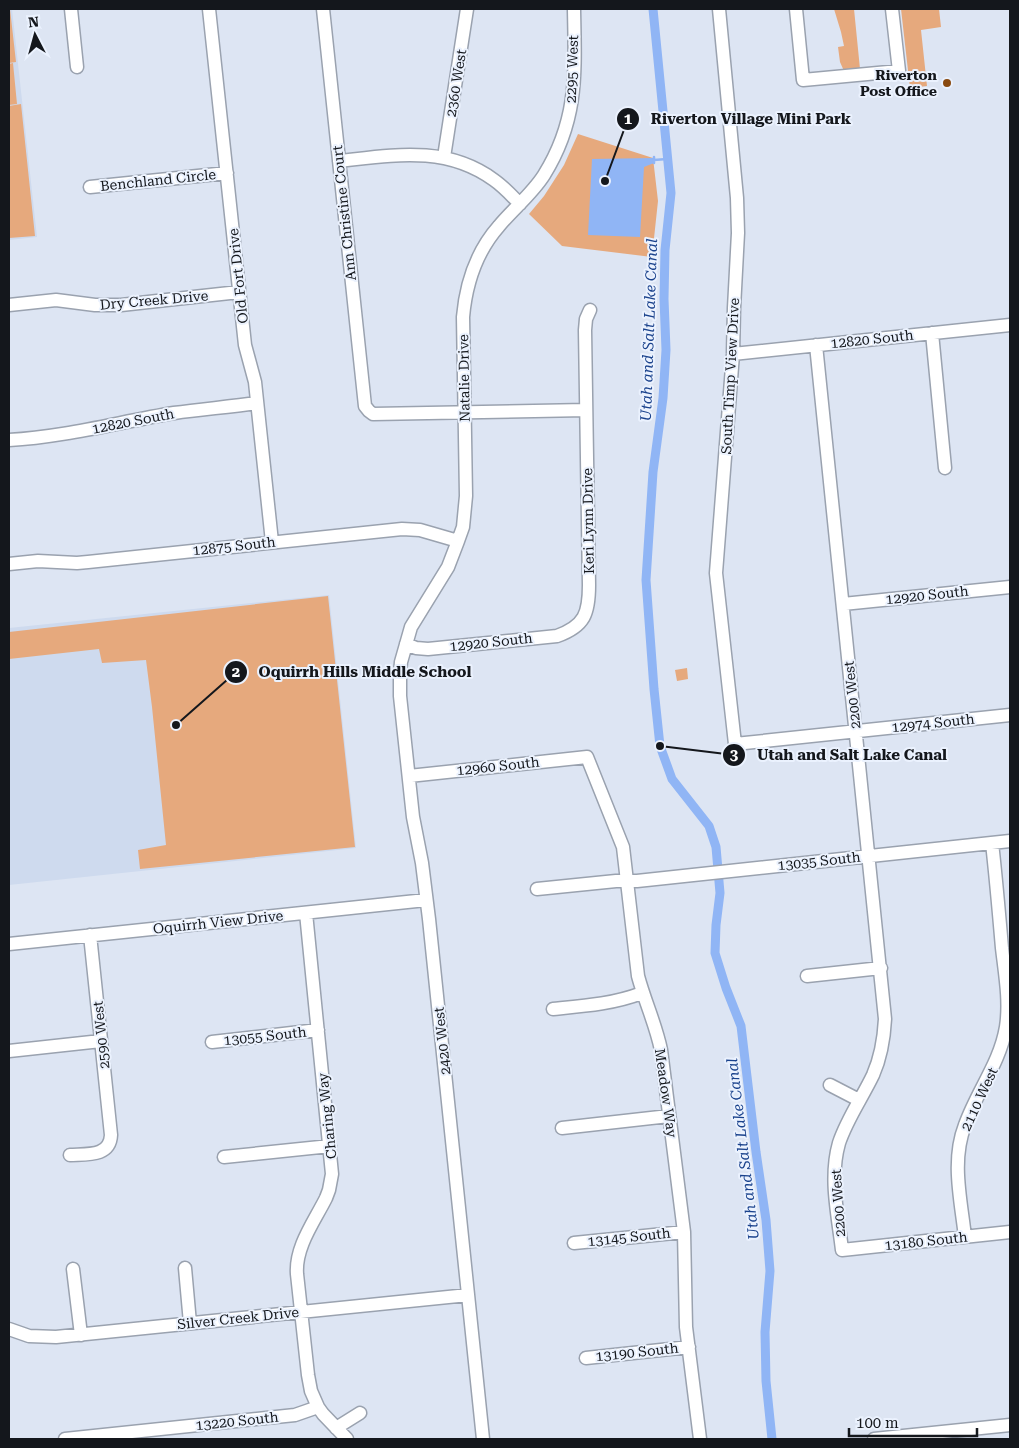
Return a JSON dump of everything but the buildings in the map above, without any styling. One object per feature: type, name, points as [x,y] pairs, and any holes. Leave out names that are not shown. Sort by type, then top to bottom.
[{"type":"street","points":[[71,9],[77,67]]},
{"type":"street","name":"Old Fort Drive","points":[[209,9],[245,345],[255,382],[272,542]]},
{"type":"street","name":"Ann Christine Court","points":[[323,9],[364,401],[369,411],[373,414],[465,412]]},
{"type":"street","name":"2360 West","points":[[444,157],[467,9]]},
{"type":"street","name":"2295 West","points":[[566,129],[573,97],[574,9]]},
{"type":"street","name":"South Timp View Drive","points":[[719,9],[737,198],[738,233],[734,308],[734,354],[716,573],[736,744]]},
{"type":"street","points":[[796,9],[803,80],[899,71],[892,9]]},
{"type":"street","name":"Natalie Drive","points":[[406,644],[411,627],[448,566],[463,527],[466,496],[463,317],[464,300],[472,270],[487,241],[498,226],[544,176],[566,129]]},
{"type":"street","points":[[339,161],[410,154],[444,157],[465,164],[485,174],[504,188],[520,204]]},
{"type":"street","name":"Benchland Circle","points":[[90,188],[227,173]]},
{"type":"street","name":"Dry Creek Drive","points":[[9,305],[56,300],[95,305],[114,305],[239,292]]},
{"type":"street","name":"Keri Lynn Drive","points":[[576,627],[586,615],[590,600],[585,330],[586,319],[590,310]]},
{"type":"street","name":"12820 South","points":[[734,354],[1010,325]]},
{"type":"street","points":[[932,333],[945,468]]},
{"type":"street","name":"2200 West","points":[[816,345],[885,1019],[883,1042],[873,1074],[842,1134],[839,1146],[835,1169],[835,1193],[842,1250]]},
{"type":"street","name":"12820 South","points":[[9,440],[66,434],[182,412],[257,404]]},
{"type":"street","points":[[465,412],[586,410]]},
{"type":"street","name":"12875 South","points":[[9,564],[38,561],[77,563],[411,528],[458,542]]},
{"type":"street","name":"12920 South","points":[[843,604],[1010,587]]},
{"type":"street","name":"12920 South","points":[[406,644],[416,648],[428,649],[557,636],[576,627]]},
{"type":"street","name":"2420 West","points":[[406,644],[401,662],[400,685],[413,816],[422,863],[482,1439]]},
{"type":"street","name":"12974 South","points":[[736,744],[1010,715]]},
{"type":"street","name":"12960 South","points":[[409,776],[587,757]]},
{"type":"street","name":"Meadow Way","points":[[587,757],[621,840],[636,961],[642,993],[658,1036],[684,1232],[685,1304],[688,1347],[700,1439]]},
{"type":"street","name":"13035 South","points":[[537,889],[710,873],[1010,841]]},
{"type":"street","name":"2110 West","points":[[965,1237],[958,1177],[959,1146],[968,1116],[996,1062],[1004,1038],[1008,1015],[992,843]]},
{"type":"street","name":"Oquirrh View Drive","points":[[9,944],[426,900]]},
{"type":"street","name":"Charing Way","points":[[306,913],[332,1174],[329,1190],[300,1248],[297,1274],[309,1383],[318,1407],[329,1422],[347,1439]]},
{"type":"street","name":"2590 West","points":[[70,1155],[102,1151],[108,1147],[112,1135],[90,936]]},
{"type":"street","points":[[807,976],[881,968]]},
{"type":"street","points":[[553,1009],[608,1003],[642,993]]},
{"type":"street","name":"13055 South","points":[[212,1042],[318,1030]]},
{"type":"street","points":[[9,1051],[101,1041]]},
{"type":"street","points":[[830,1085],[859,1100]]},
{"type":"street","points":[[562,1128],[669,1116]]},
{"type":"street","points":[[224,1157],[330,1146]]},
{"type":"street","name":"13145 South","points":[[574,1243],[684,1232]]},
{"type":"street","name":"13180 South","points":[[842,1250],[1010,1232]]},
{"type":"street","points":[[185,1268],[190,1323]]},
{"type":"street","points":[[73,1269],[80,1335]]},
{"type":"street","name":"Silver Creek Drive","points":[[9,1329],[38,1337],[56,1337],[468,1295]]},
{"type":"street","name":"13190 South","points":[[586,1358],[688,1347]]},
{"type":"street","name":"13220 South","points":[[65,1439],[114,1437],[295,1415],[318,1407]]},
{"type":"street","points":[[336,1428],[360,1413]]},
{"type":"street","points":[[874,1439],[1010,1425]]},
{"type":"shaded area","points":[[9,9],[12,9],[37,237],[9,240]]},
{"type":"shaded area","points":[[9,9],[16,62],[9,63]]},
{"type":"shaded area","points":[[834,9],[854,9],[860,69],[844,71],[840,62],[838,47],[844,46]]},
{"type":"shaded area","points":[[901,9],[939,9],[941,27],[921,30],[927,86],[910,88]]},
{"type":"shaded area","points":[[13,63],[17,104],[9,105],[9,64]]},
{"type":"shaded area","points":[[21,104],[35,236],[9,238],[9,106]]},
{"type":"shaded area","points":[[578,134],[653,158],[658,201],[652,257],[562,246],[529,214],[544,196],[564,165]]},
{"type":"shaded area","points":[[329,595],[356,848],[9,885],[9,628]]},
{"type":"shaded area","points":[[328,596],[355,847],[140,869],[138,850],[166,845],[146,660],[102,663],[99,649],[9,659],[9,632]]},
{"type":"shaded area","points":[[687,668],[688,679],[677,681],[675,670]]},
{"type":"water","points":[[653,158],[654,163],[644,167],[640,237],[588,235],[592,159]]},
{"type":"waterway","name":"Utah and Salt Lake Canal","points":[[653,9],[671,193],[665,250],[666,350],[663,398],[653,472],[646,580],[654,689],[660,746],[672,779],[709,826],[716,847],[720,893],[715,953],[741,1026],[766,1220],[770,1271],[765,1332],[766,1381],[772,1439]]},
{"type":"waterway","points":[[654,157],[654,163]]},
{"type":"waterway","points":[[654,160],[667,159]]},
{"type":"place","name":"Riverton Post Office","points":[[947,83]]},
{"type":"place","name":"Riverton Village Mini Park","points":[[605,181]]},
{"type":"place","name":"Oquirrh Hills Middle School","points":[[176,725]]},
{"type":"place","name":"Utah and Salt Lake Canal","points":[[660,746]]}]
